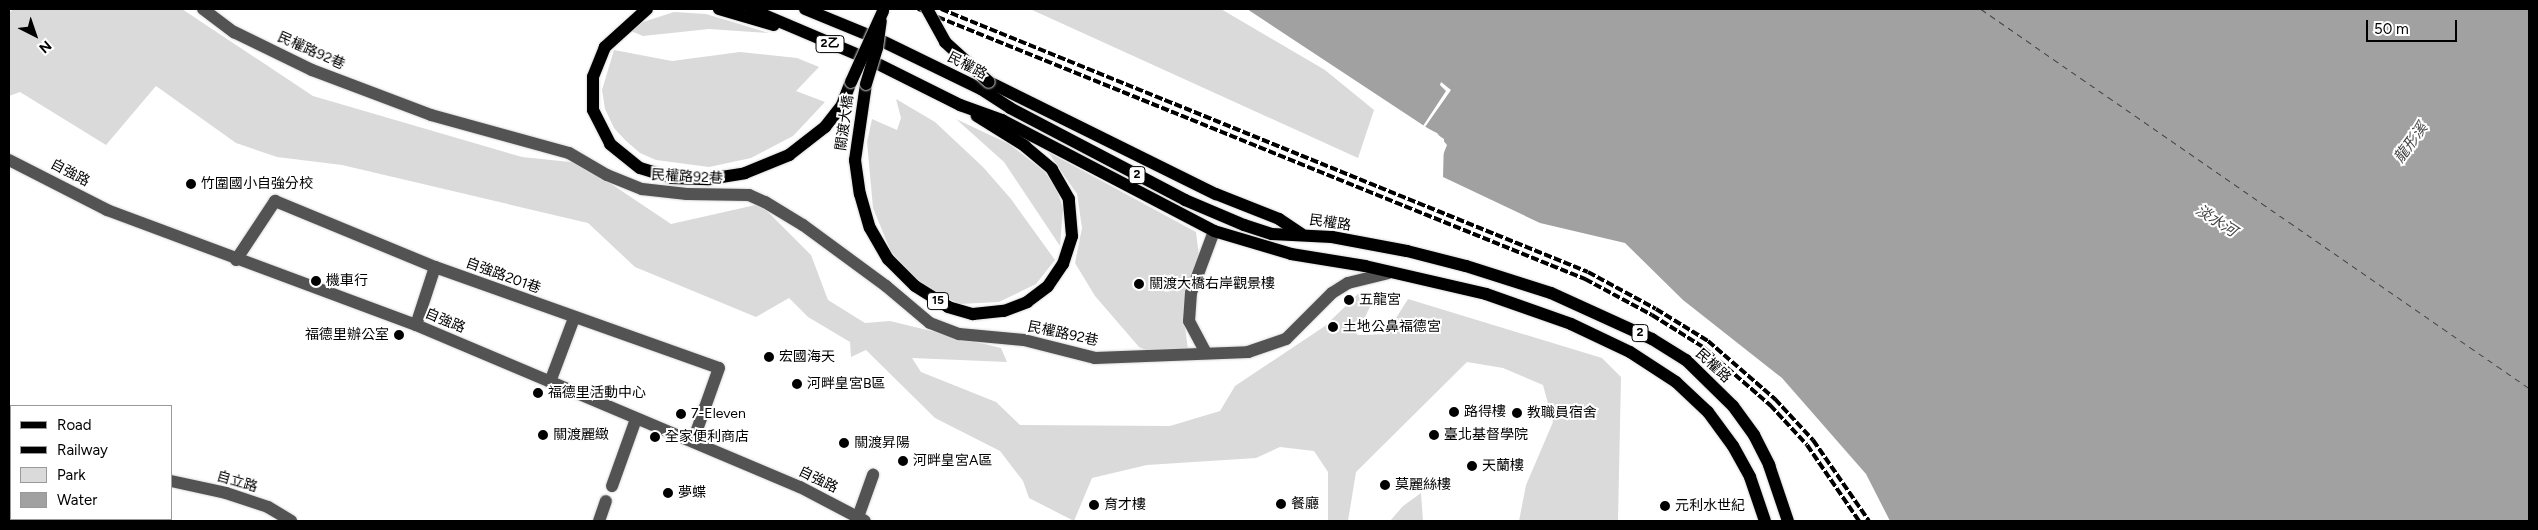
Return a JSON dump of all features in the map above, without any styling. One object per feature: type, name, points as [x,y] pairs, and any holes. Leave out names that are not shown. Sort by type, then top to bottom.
[{"type":"main road","name":"關渡大橋","points":[[647,9],[627,24],[605,47],[593,77],[593,110],[610,144],[640,168],[672,178],[709,179],[745,173],[789,155],[825,127],[842,106],[850,82],[883,10]]},
{"type":"main road","points":[[719,9],[758,22],[790,27]]},
{"type":"main road","name":"2乙","points":[[750,9],[870,60]]},
{"type":"main road","name":"民權路","points":[[805,9],[878,39],[981,90],[1010,108],[1185,200],[1272,234],[1301,234],[1407,250],[1466,266],[1550,293],[1652,339],[1686,360],[1738,413],[1769,465],[1788,521]]},
{"type":"main road","points":[[927,9],[945,42],[989,82],[1032,105],[1116,143],[1216,194],[1279,219],[1301,234]]},
{"type":"main road","name":"關渡大橋","points":[[883,10],[877,48],[866,84],[855,160],[860,194],[870,228],[888,259],[915,286],[948,307],[972,314],[1004,311],[1027,302],[1048,286],[1063,264],[1072,236],[1072,213],[1069,199],[1052,169],[1025,146],[960,105]]},
{"type":"main road","name":"2","points":[[870,60],[960,105],[1002,120],[1214,231],[1290,254],[1365,266],[1388,273],[1486,294],[1571,324],[1630,352],[1676,382],[1708,412],[1733,446],[1750,477],[1765,521]]},
{"type":"street","name":"民權路92巷","points":[[203,9],[234,32],[312,70],[431,115],[569,153],[607,175],[642,189],[686,194],[749,195],[803,224],[886,286],[930,323],[959,334],[1024,340],[1095,358],[1206,353]]},
{"type":"street","name":"自強路","points":[[9,160],[107,210],[236,260],[416,324],[800,487],[862,519]]},
{"type":"street","name":"自強路201巷","points":[[236,260],[275,201],[435,267],[719,368],[693,441]]},
{"type":"street","points":[[1214,231],[1191,293],[1189,321],[1206,353],[1248,352],[1274,345],[1296,330],[1332,293],[1348,282],[1388,273]]},
{"type":"street","points":[[416,324],[435,267]]},
{"type":"street","points":[[550,382],[574,318]]},
{"type":"street","points":[[612,486],[636,419]]},
{"type":"street","points":[[862,519],[873,475]]},
{"type":"street","name":"自立路","points":[[172,481],[226,492],[268,507],[291,521]]},
{"type":"street","points":[[598,521],[606,501]]},
{"type":"green space","points":[[13,9],[182,9],[313,96],[522,157],[580,163],[671,224],[760,204],[811,255],[828,300],[865,323],[890,321],[1001,348],[1007,362],[912,358],[921,372],[996,402],[1020,425],[1170,426],[1220,411],[1235,386],[1325,326],[1359,293],[1372,302],[1357,335],[1386,334],[1408,299],[1602,358],[1621,377],[1618,521],[1519,521],[1526,485],[1553,422],[1543,385],[1503,368],[1467,362],[1356,472],[1348,521],[1328,521],[1328,472],[1314,451],[1280,447],[1256,458],[1147,465],[1092,478],[1074,521],[1029,498],[1023,481],[1000,451],[935,418],[866,350],[851,357],[850,342],[808,317],[789,298],[756,317],[635,267],[588,223],[342,165],[277,157],[236,143],[156,86],[106,145],[20,92],[9,96],[9,13]]},
{"type":"green space","points":[[1030,9],[1221,9],[1325,70],[1374,110],[1358,158]]},
{"type":"green space","points":[[674,12],[706,14],[769,33],[709,29],[643,36],[631,31],[643,22]]},
{"type":"green space","points":[[614,50],[672,61],[740,52],[797,58],[819,67],[796,91],[825,102],[793,136],[751,158],[709,167],[656,160],[640,153],[625,140],[614,128],[605,109],[602,90]]},
{"type":"green space","points":[[896,99],[935,122],[983,167],[1011,199],[1055,260],[1036,284],[999,302],[959,304],[924,287],[891,252],[873,208],[867,142],[872,119],[897,130],[901,118]]},
{"type":"green space","points":[[956,119],[1009,144],[1044,171],[1057,189],[1063,209],[1060,246],[1004,162]]},
{"type":"green space","points":[[1048,152],[1196,232],[1199,256],[1184,320],[1188,349],[1146,350],[1139,347],[1095,296],[1075,263],[1082,228],[1077,194]]},
{"type":"green space","points":[[1421,493],[1423,521],[1390,521],[1403,506]]},
{"type":"water","points":[[1247,9],[2529,9],[2529,521],[1890,521],[1866,474],[1782,378],[1683,300],[1625,243],[1540,223],[1443,177],[1444,139]]},
{"type":"pier","points":[[1441,82],[1451,90],[1425,127],[1437,133],[1447,145],[1441,160],[1442,141],[1419,125],[1423,126],[1446,91],[1440,85]]},
{"type":"ferry route","points":[[1981,9],[2529,388]]},
{"type":"railway","points":[[918,9],[1585,279],[1652,315],[1703,347],[1770,405],[1807,445],[1859,521]]},
{"type":"railway","points":[[941,9],[1588,272],[1656,309],[1708,341],[1775,399],[1813,440],[1869,521]]},
{"type":"place","name":"竹圍國小自強分校","points":[[191,184]]},
{"type":"place","name":"機車行","points":[[316,281]]},
{"type":"place","name":"關渡大橋右岸觀景樓","points":[[1139,284]]},
{"type":"place","name":"五龍宮","points":[[1349,300]]},
{"type":"place","name":"土地公鼻福德宮","points":[[1333,327]]},
{"type":"place","name":"福德里辦公室","points":[[399,335]]},
{"type":"place","name":"宏國海天","points":[[769,357]]},
{"type":"place","name":"河畔皇宮B區","points":[[797,384]]},
{"type":"place","name":"福德里活動中心","points":[[538,393]]},
{"type":"place","name":"路得樓","points":[[1454,412]]},
{"type":"place","name":"教職員宿舍","points":[[1517,413]]},
{"type":"place","name":"7-Eleven","points":[[681,414]]},
{"type":"place","name":"關渡麗緻","points":[[543,435]]},
{"type":"place","name":"臺北基督學院","points":[[1434,435]]},
{"type":"place","name":"全家便利商店","points":[[655,437]]},
{"type":"place","name":"關渡昇陽","points":[[844,443]]},
{"type":"place","name":"河畔皇宮A區","points":[[903,461]]},
{"type":"place","name":"天蘭樓","points":[[1472,466]]},
{"type":"place","name":"莫麗絲樓","points":[[1385,485]]},
{"type":"place","name":"夢蝶","points":[[668,493]]},
{"type":"place","name":"餐廳","points":[[1281,504]]},
{"type":"place","name":"育才樓","points":[[1094,505]]},
{"type":"place","name":"元利水世紀","points":[[1665,506]]},
{"type":"water label","name":"龍形溪","points":[[2411,143]]},
{"type":"water label","name":"淡水河","points":[[2216,221]]}]
